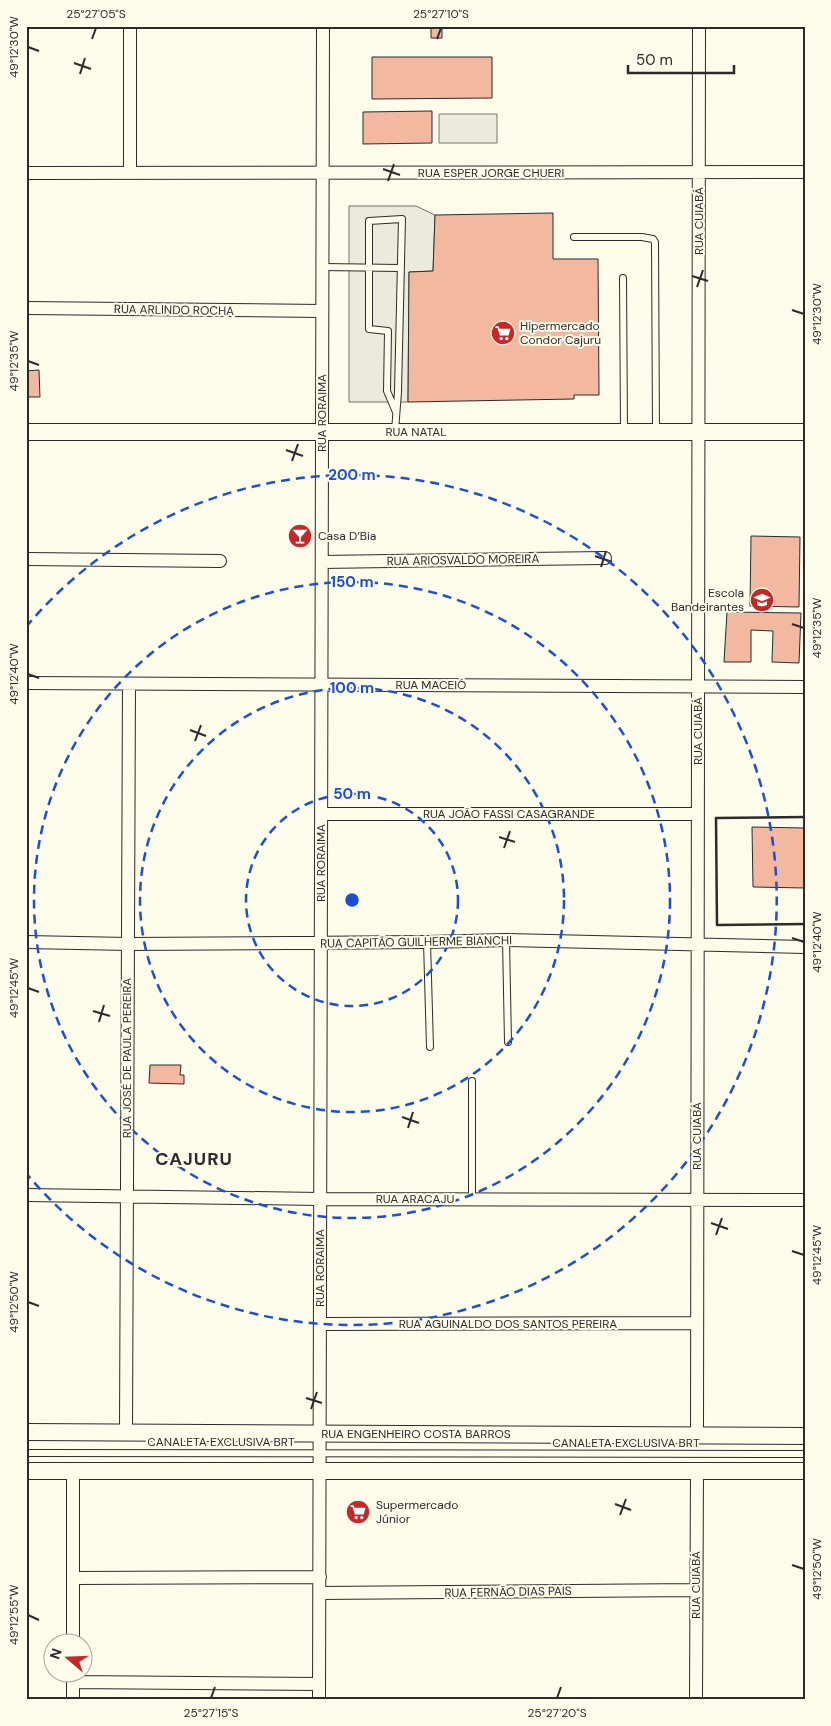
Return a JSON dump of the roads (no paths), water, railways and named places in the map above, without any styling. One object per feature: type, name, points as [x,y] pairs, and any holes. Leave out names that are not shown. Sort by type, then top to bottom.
[{"type":"street","points":[[130,26],[130,173]]},
{"type":"street","name":"RUA RORAIMA","points":[[319,1700],[323,26]]},
{"type":"street","name":"RUA CUIABÁ","points":[[697,1435],[699,26]]},
{"type":"street","name":"RUA ESPER JORGE CHUERI","points":[[26,173],[805,172]]},
{"type":"street","name":"RUA ARLINDO ROCHA","points":[[26,308],[322,311]]},
{"type":"street","name":"RUA NATAL","points":[[26,432],[805,432]]},
{"type":"street","name":"RUA ARIOSVALDO MOREIRA","points":[[322,562],[605,558]]},
{"type":"street","points":[[26,559],[220,561]]},
{"type":"street","name":"RUA MACEIÓ","points":[[26,684],[805,687]]},
{"type":"street","name":"RUA JOSÉ DE PAULA PEREIRA","points":[[126,1432],[129,684]]},
{"type":"street","name":"RUA JOÃO FASSI CASAGRANDE","points":[[321,814],[698,814]]},
{"type":"street","name":"RUA CAPITÃO GUILHERME BIANCHI","points":[[26,942],[128,944],[506,940],[805,947]]},
{"type":"street","name":"RUA ARACAJU","points":[[26,1195],[320,1199],[805,1200]]},
{"type":"street","name":"RUA AGUINALDO DOS SANTOS PEREIRA","points":[[320,1324],[697,1323]]},
{"type":"street","name":"RUA ENGENHEIRO COSTA BARROS","points":[[26,1432],[805,1436]]},
{"type":"street","points":[[26,1471],[805,1471]]},
{"type":"street","points":[[73,1471],[73,1634]]},
{"type":"street","name":"RUA CUIABÁ","points":[[696,1700],[697,1471]]},
{"type":"street","points":[[73,1578],[320,1577]]},
{"type":"street","name":"RUA FERNÃO DIAS PAIS","points":[[320,1594],[696,1590]]},
{"type":"street","points":[[92,1678],[319,1684]]},
{"type":"street","points":[[73,1684],[73,1700]]},
{"type":"lane","points":[[395,432],[398,392],[402,219],[369,221],[369,329],[388,331],[387,391],[396,412]]},
{"type":"lane","points":[[574,237],[642,236],[653,239],[656,242],[656,432]]},
{"type":"lane","points":[[322,268],[401,268]]},
{"type":"lane","points":[[623,278],[624,432]]},
{"type":"lane","points":[[506,940],[508,1042]]},
{"type":"lane","points":[[427,942],[430,1048]]},
{"type":"lane","points":[[472,1081],[472,1199]]},
{"type":"lane","name":"CANALETA EXCLUSIVA BRT","points":[[26,1453],[805,1454]]},
{"type":"place","name":"Hipermercado Condor Cajuru","points":[[503,333]]},
{"type":"place","name":"Casa D’Bia","points":[[300,536]]},
{"type":"place","name":"Escola Bandeirantes","points":[[762,600]]},
{"type":"place","name":"Supermercado Júnior","points":[[358,1512]]},
{"type":"district","name":"CAJURU","points":[[194,1159]]}]
